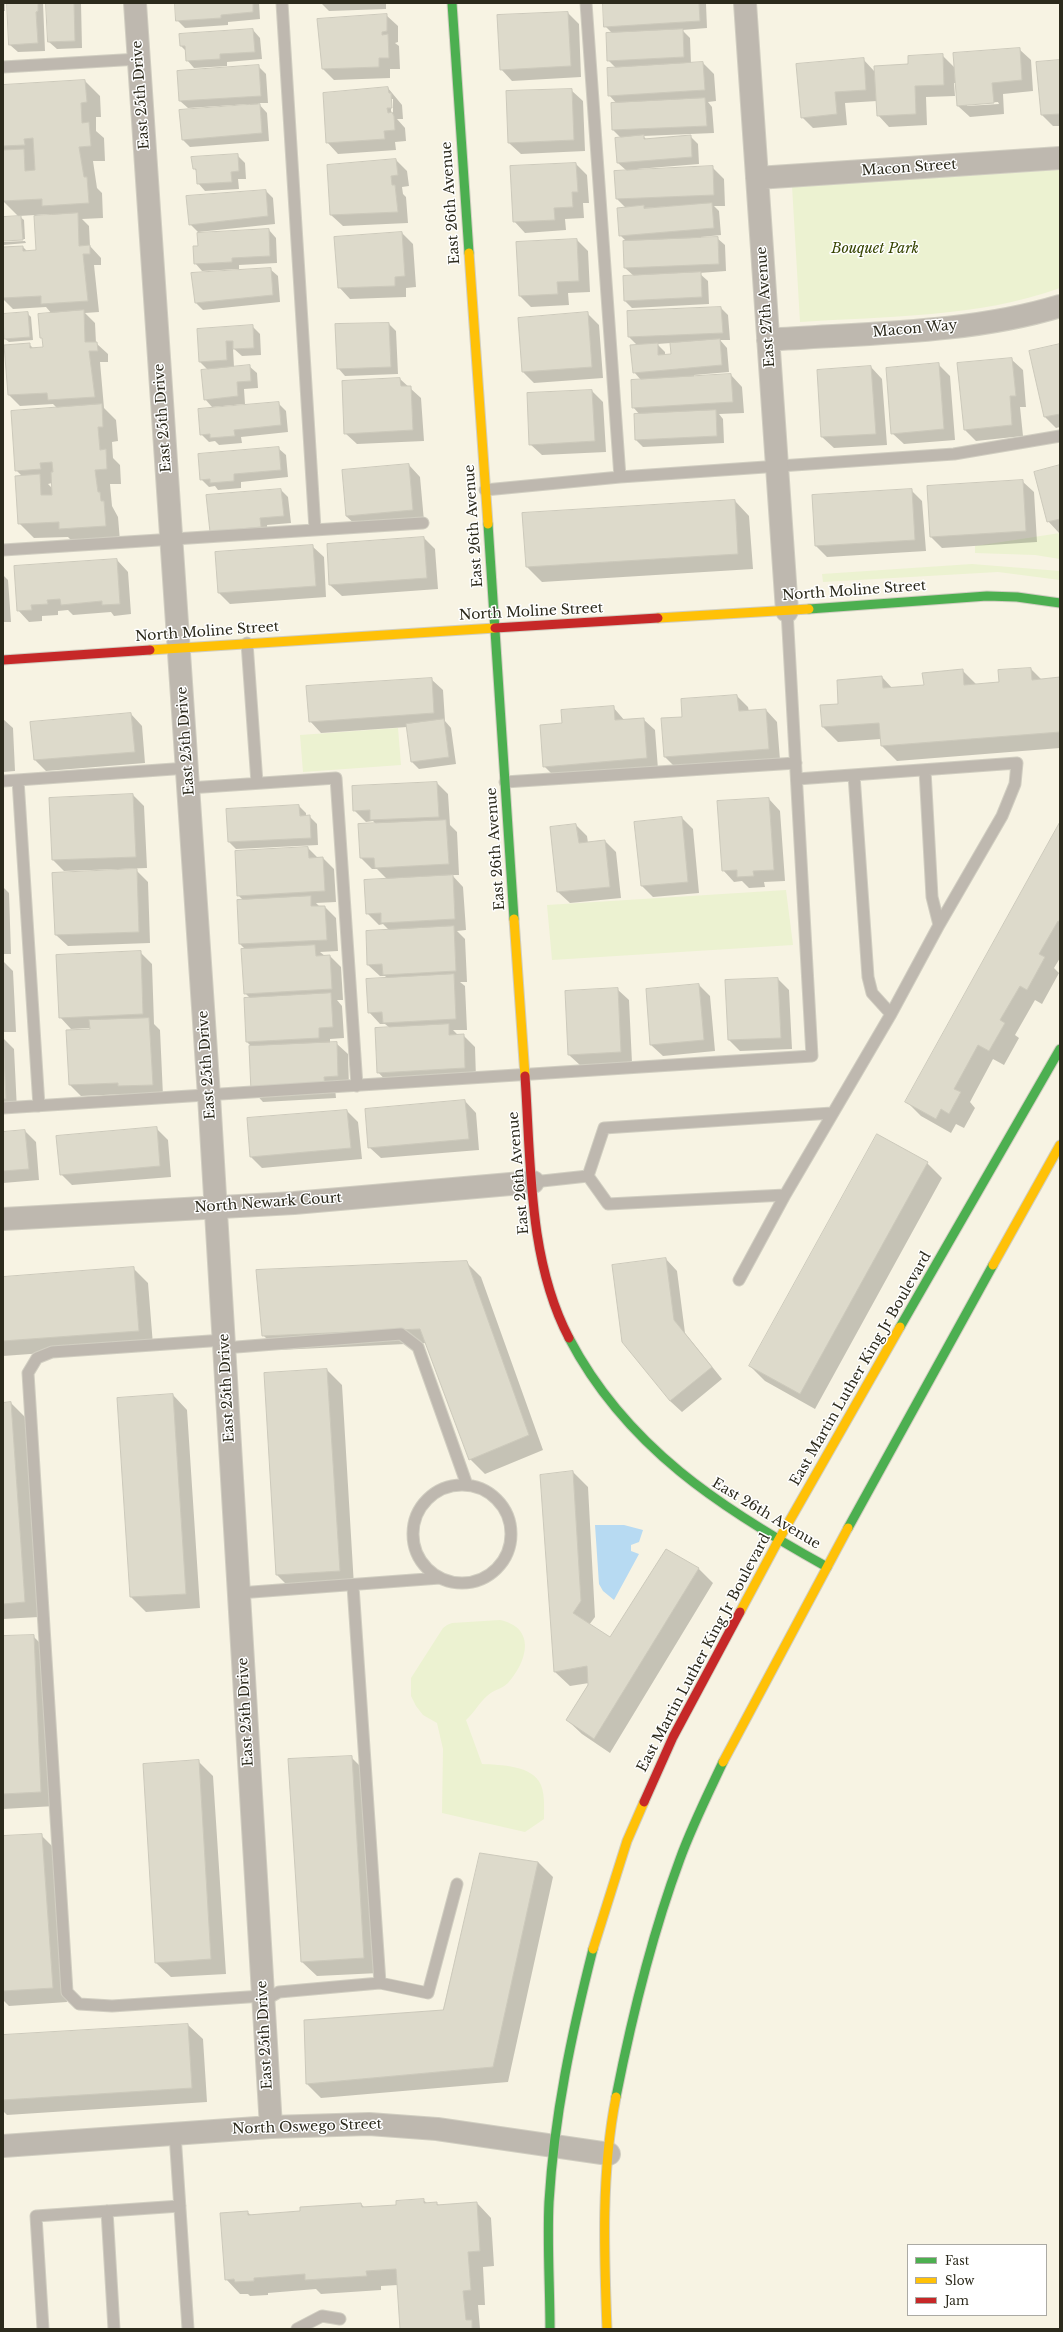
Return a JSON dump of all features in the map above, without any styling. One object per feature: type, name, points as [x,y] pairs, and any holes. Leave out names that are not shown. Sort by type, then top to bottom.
[{"type":"street","name":"East 25th Drive","points":[[135,3],[209,1096],[271,2127]]},
{"type":"street","name":"East 26th Avenue","points":[[452,3],[533,1182],[538,1237],[551,1293],[561,1324],[593,1379],[614,1409],[667,1464],[728,1510],[778,1541],[827,1567]]},
{"type":"street","name":"East 27th Avenue","points":[[746,3],[787,611]]},
{"type":"street","name":"Macon Street","points":[[757,178],[1060,158]]},
{"type":"street","name":"Macon Way","points":[[768,340],[925,329],[1027,316],[1060,306]]},
{"type":"street","name":"North Moline Street","points":[[3,660],[247,643],[787,611],[987,596],[1018,597],[1060,603]]},
{"type":"street","name":"East Martin Luther King Jr Boulevard","points":[[550,2329],[549,2203],[554,2147],[574,2025],[600,1927],[628,1841],[673,1737],[778,1541],[1060,1049]]},
{"type":"street","points":[[607,2329],[604,2252],[609,2154],[613,2114],[629,2033],[653,1939],[680,1858],[723,1761],[827,1567],[1060,1145]]},
{"type":"street","name":"North Newark Court","points":[[3,1219],[294,1203],[533,1182]]},
{"type":"street","name":"North Oswego Street","points":[[3,2146],[271,2127],[369,2124],[404,2125],[609,2154]]},
{"type":"lane","points":[[282,3],[315,529]]},
{"type":"lane","points":[[586,3],[620,476]]},
{"type":"lane","points":[[3,68],[139,59]]},
{"type":"lane","points":[[485,490],[620,476],[954,454],[1060,436]]},
{"type":"lane","points":[[3,550],[423,523]]},
{"type":"lane","points":[[3,1108],[209,1096],[812,1056],[787,611]]},
{"type":"lane","points":[[247,643],[257,783]]},
{"type":"lane","points":[[505,782],[796,763]]},
{"type":"lane","points":[[739,1280],[785,1195],[891,1014],[939,925],[1002,816],[1015,784],[1017,763],[797,779]]},
{"type":"lane","points":[[925,770],[932,897],[939,925]]},
{"type":"lane","points":[[854,774],[868,977],[872,993],[891,1014]]},
{"type":"lane","points":[[3,781],[188,778],[257,783],[336,778],[357,1086]]},
{"type":"lane","points":[[18,780],[39,1106]]},
{"type":"lane","points":[[588,1176],[604,1128],[832,1113]]},
{"type":"lane","points":[[533,1182],[588,1176]]},
{"type":"lane","points":[[588,1176],[608,1204],[785,1195]]},
{"type":"lane","points":[[457,1884],[428,1993],[380,1983],[279,1992],[263,1999],[112,2006],[79,2004],[67,1992],[28,1373],[37,1358],[52,1352],[401,1334],[418,1346],[467,1485]]},
{"type":"lane","points":[[467,1485],[484,1490],[497,1500],[507,1515],[511,1531],[509,1548],[501,1563],[489,1575],[473,1582],[456,1583],[440,1578],[426,1568],[417,1556],[413,1542],[413,1526],[418,1512],[432,1495],[452,1486],[467,1485]]},
{"type":"lane","points":[[239,1593],[353,1586],[440,1578]]},
{"type":"lane","points":[[353,1586],[380,1983]]},
{"type":"lane","points":[[175,2134],[188,2329]]},
{"type":"lane","points":[[43,2329],[36,2216],[180,2206]]},
{"type":"lane","points":[[107,2212],[114,2329]]},
{"type":"lane","points":[[298,2329],[322,2316],[340,2319]]},
{"type":"green space","name":"Bouquet Park","points":[[1060,170],[1060,288],[1029,298],[964,310],[899,317],[800,322],[792,186]]},
{"type":"green space","points":[[1060,533],[1060,559],[1035,555],[975,553],[975,546]]},
{"type":"green space","points":[[972,564],[1060,571],[1060,580],[998,572],[823,582],[822,574]]},
{"type":"green space","points":[[398,728],[401,765],[303,772],[300,735]]},
{"type":"green space","points":[[786,890],[793,945],[552,960],[547,905]]},
{"type":"green space","points":[[500,1620],[512,1624],[520,1630],[524,1638],[524,1656],[515,1675],[508,1683],[487,1696],[466,1720],[482,1764],[515,1767],[524,1770],[537,1778],[541,1785],[544,1798],[544,1819],[525,1832],[442,1813],[443,1749],[437,1723],[423,1715],[411,1696],[411,1678],[443,1628],[452,1623]]},
{"type":"water","points":[[595,1525],[624,1525],[643,1530],[639,1542],[631,1545],[631,1551],[639,1554],[614,1600],[603,1591],[599,1584]]},
{"type":"building","points":[[7,3],[38,3],[38,11],[36,12],[38,43],[9,45]]},
{"type":"building","points":[[46,3],[74,3],[75,41],[48,42]]},
{"type":"building","points":[[175,3],[253,3],[253,12],[221,15],[221,18],[176,21]]},
{"type":"building","points":[[603,3],[699,3],[700,21],[604,27]]},
{"type":"building","points":[[568,12],[571,66],[500,70],[497,15]]},
{"type":"building","points":[[387,14],[387,31],[382,32],[382,35],[388,34],[389,58],[379,58],[379,67],[322,69],[317,19]]},
{"type":"building","points":[[253,29],[255,52],[220,54],[220,59],[186,61],[185,46],[180,46],[179,34]]},
{"type":"building","points":[[683,29],[684,57],[607,61],[606,33]]},
{"type":"building","points":[[1020,48],[1022,80],[992,83],[994,103],[957,106],[953,53]]},
{"type":"building","points":[[943,54],[944,85],[915,86],[916,114],[877,116],[874,66],[908,64],[908,56]]},
{"type":"building","points":[[864,58],[866,90],[835,92],[837,114],[801,118],[796,64]]},
{"type":"building","points":[[1060,60],[1060,114],[1041,115],[1036,62]]},
{"type":"building","points":[[703,62],[705,90],[608,96],[607,68]]},
{"type":"building","points":[[259,65],[261,96],[179,101],[177,71]]},
{"type":"building","points":[[85,80],[87,102],[81,103],[82,123],[89,122],[91,146],[79,147],[84,177],[87,177],[89,203],[42,206],[42,199],[3,201],[3,150],[24,149],[25,171],[35,170],[33,138],[24,139],[25,145],[3,146],[3,85]]},
{"type":"building","points":[[388,87],[389,93],[391,93],[392,108],[387,108],[388,113],[392,112],[394,116],[395,130],[384,131],[385,139],[326,143],[323,93]]},
{"type":"building","points":[[572,89],[574,140],[508,143],[506,91]]},
{"type":"building","points":[[705,98],[707,126],[612,130],[611,103]]},
{"type":"building","points":[[260,104],[262,133],[182,140],[179,110]]},
{"type":"building","points":[[644,135],[644,139],[691,135],[692,157],[617,163],[615,138]]},
{"type":"building","points":[[238,154],[239,171],[231,172],[232,182],[197,184],[196,169],[193,169],[191,157]]},
{"type":"building","points":[[396,159],[398,175],[391,176],[392,185],[395,185],[398,212],[330,215],[327,165]]},
{"type":"building","points":[[576,163],[578,192],[572,192],[573,207],[554,208],[555,220],[513,222],[510,166]]},
{"type":"building","points":[[713,166],[714,195],[616,199],[614,171]]},
{"type":"building","points":[[266,190],[268,216],[189,225],[186,196]]},
{"type":"building","points":[[712,203],[714,228],[619,236],[617,208],[644,205],[644,208]]},
{"type":"building","points":[[78,213],[79,246],[90,245],[90,254],[83,254],[88,301],[41,304],[41,296],[3,298],[3,247],[23,246],[23,251],[36,250],[34,216]]},
{"type":"building","points":[[21,216],[23,240],[3,241],[3,217]]},
{"type":"building","points":[[269,229],[270,256],[232,258],[232,262],[194,264],[193,246],[198,246],[197,233]]},
{"type":"building","points":[[402,232],[405,276],[395,277],[395,286],[338,288],[334,237]]},
{"type":"building","points":[[718,237],[719,264],[624,268],[623,241]]},
{"type":"building","points":[[577,239],[579,281],[557,282],[558,294],[519,296],[516,242]]},
{"type":"building","points":[[271,268],[273,295],[195,303],[191,273]]},
{"type":"building","points":[[701,272],[702,297],[624,301],[623,276]]},
{"type":"building","points":[[721,307],[723,333],[628,337],[627,311]]},
{"type":"building","points":[[84,310],[85,342],[97,342],[98,351],[89,351],[95,397],[48,400],[47,393],[8,395],[4,345],[30,343],[30,348],[43,347],[42,338],[40,338],[38,314]]},
{"type":"building","points":[[28,312],[30,337],[4,339],[3,314]]},
{"type":"building","points":[[588,312],[592,367],[522,372],[518,318]]},
{"type":"building","points":[[389,323],[391,367],[337,369],[335,324]]},
{"type":"building","points":[[253,325],[254,348],[233,349],[233,341],[226,341],[227,360],[199,362],[197,329]]},
{"type":"building","points":[[720,339],[722,365],[633,373],[630,345],[658,343],[658,355],[671,354],[670,343]]},
{"type":"building","points":[[1060,344],[1060,414],[1044,417],[1029,351]]},
{"type":"building","points":[[1012,358],[1016,396],[1010,396],[1012,425],[964,430],[957,363]]},
{"type":"building","points":[[939,363],[944,429],[891,434],[886,368]]},
{"type":"building","points":[[250,365],[251,381],[237,382],[238,396],[204,400],[201,370]]},
{"type":"building","points":[[871,366],[876,434],[821,437],[817,370]]},
{"type":"building","points":[[731,374],[733,402],[632,408],[631,380]]},
{"type":"building","points":[[400,378],[401,386],[411,386],[413,430],[344,434],[342,381]]},
{"type":"building","points":[[592,390],[595,441],[529,445],[527,393]]},
{"type":"building","points":[[279,402],[281,425],[234,430],[235,436],[210,438],[210,434],[200,435],[198,409]]},
{"type":"building","points":[[102,404],[103,427],[98,427],[100,450],[106,449],[107,469],[95,470],[98,492],[100,492],[101,501],[104,501],[106,526],[59,529],[59,522],[18,524],[15,476],[40,474],[41,495],[52,495],[51,472],[53,472],[52,462],[40,463],[41,469],[15,471],[11,411]]},
{"type":"building","points":[[716,410],[717,436],[635,440],[634,414]]},
{"type":"building","points":[[279,447],[281,470],[234,474],[234,481],[210,483],[210,479],[200,480],[198,454]]},
{"type":"building","points":[[409,464],[413,510],[346,516],[342,470]]},
{"type":"building","points":[[1060,465],[1060,519],[1047,522],[1034,472]]},
{"type":"building","points":[[1023,480],[1026,531],[930,537],[927,486]]},
{"type":"building","points":[[281,489],[284,516],[260,518],[261,527],[210,532],[206,495]]},
{"type":"building","points":[[912,489],[915,540],[815,546],[812,495]]},
{"type":"building","points":[[735,500],[738,554],[526,567],[522,513]]},
{"type":"building","points":[[424,537],[427,578],[329,585],[327,544]]},
{"type":"building","points":[[313,545],[316,586],[218,593],[215,552]]},
{"type":"building","points":[[117,559],[120,604],[102,605],[102,601],[61,605],[60,599],[47,600],[48,604],[31,605],[32,610],[17,611],[14,566]]},
{"type":"building","points":[[1031,668],[1032,680],[1060,677],[1060,732],[881,746],[879,723],[822,727],[820,705],[838,704],[837,680],[882,676],[883,688],[924,685],[922,673],[963,669],[964,685],[999,682],[998,670]]},
{"type":"building","points":[[432,678],[434,713],[309,722],[306,686]]},
{"type":"building","points":[[737,695],[739,711],[766,709],[769,749],[664,757],[661,718],[682,717],[681,699]]},
{"type":"building","points":[[614,706],[615,720],[644,718],[647,758],[543,767],[540,725],[562,723],[561,710]]},
{"type":"building","points":[[131,713],[135,752],[34,760],[30,722]]},
{"type":"building","points":[[444,719],[449,757],[411,762],[406,724]]},
{"type":"building","points":[[437,782],[439,817],[370,820],[370,810],[353,811],[352,786]]},
{"type":"building","points":[[133,794],[136,857],[52,860],[49,798]]},
{"type":"building","points":[[769,798],[774,870],[753,871],[754,876],[737,877],[737,870],[722,871],[717,801]]},
{"type":"building","points":[[299,805],[300,816],[310,815],[311,838],[228,842],[226,809]]},
{"type":"building","points":[[682,817],[688,882],[641,886],[634,822]]},
{"type":"building","points":[[446,820],[449,864],[375,868],[374,858],[360,858],[358,824]]},
{"type":"building","points":[[1060,822],[1060,922],[1058,921],[1039,954],[1045,957],[1027,990],[1020,986],[1000,1020],[1005,1023],[989,1051],[978,1045],[954,1089],[961,1092],[949,1114],[941,1109],[936,1119],[905,1102]]},
{"type":"building","points":[[576,824],[579,843],[605,840],[610,887],[557,892],[550,827]]},
{"type":"building","points":[[308,847],[309,858],[323,857],[325,891],[237,896],[235,851]]},
{"type":"building","points":[[137,869],[139,932],[55,935],[52,873]]},
{"type":"building","points":[[453,875],[455,919],[381,923],[381,913],[366,914],[364,880]]},
{"type":"building","points":[[311,896],[311,906],[325,906],[327,940],[239,944],[237,900]]},
{"type":"building","points":[[454,926],[456,971],[383,975],[382,964],[367,965],[366,931]]},
{"type":"building","points":[[315,945],[316,956],[330,955],[332,989],[244,994],[241,949]]},
{"type":"building","points":[[141,951],[143,1014],[59,1018],[56,955]]},
{"type":"building","points":[[454,974],[456,1019],[383,1023],[382,1012],[368,1013],[366,979]]},
{"type":"building","points":[[778,978],[781,1038],[728,1040],[725,980]]},
{"type":"building","points":[[699,984],[704,1040],[650,1045],[646,989]]},
{"type":"building","points":[[618,988],[621,1052],[568,1055],[565,991]]},
{"type":"building","points":[[331,993],[333,1027],[319,1028],[319,1038],[246,1042],[244,998]]},
{"type":"building","points":[[149,1018],[153,1085],[118,1086],[118,1083],[69,1085],[66,1030],[90,1029],[89,1020]]},
{"type":"building","points":[[449,1024],[449,1035],[464,1034],[465,1068],[377,1073],[375,1028]]},
{"type":"building","points":[[3,1036],[6,1099],[3,1099]]},
{"type":"building","points":[[337,1042],[338,1076],[324,1077],[325,1087],[251,1091],[249,1046]]},
{"type":"building","points":[[465,1100],[469,1139],[368,1148],[365,1109]]},
{"type":"building","points":[[347,1110],[351,1148],[250,1157],[247,1118]]},
{"type":"building","points":[[157,1127],[160,1166],[60,1175],[56,1136]]},
{"type":"building","points":[[25,1130],[29,1169],[3,1171],[3,1132]]},
{"type":"building","points":[[877,1134],[928,1162],[800,1394],[749,1366]]},
{"type":"building","points":[[666,1258],[674,1320],[712,1367],[670,1401],[622,1342],[612,1265]]},
{"type":"building","points":[[467,1261],[529,1435],[469,1460],[420,1329],[262,1336],[256,1270]]},
{"type":"building","points":[[134,1267],[139,1331],[3,1341],[3,1277]]},
{"type":"building","points":[[327,1369],[340,1571],[276,1575],[264,1373]]},
{"type":"building","points":[[173,1394],[186,1594],[130,1597],[117,1398]]},
{"type":"building","points":[[11,1402],[25,1602],[3,1604],[3,1403]]},
{"type":"building","points":[[573,1471],[581,1601],[573,1613],[610,1637],[666,1549],[699,1568],[594,1739],[566,1720],[588,1685],[587,1666],[554,1672],[540,1475]]},
{"type":"building","points":[[34,1635],[41,1792],[3,1794],[3,1636]]},
{"type":"building","points":[[352,1756],[364,1958],[301,1962],[288,1759]]},
{"type":"building","points":[[199,1760],[211,1959],[155,1963],[143,1764]]},
{"type":"building","points":[[42,1834],[53,1988],[3,1991],[3,1836]]},
{"type":"building","points":[[480,1853],[538,1862],[493,2067],[306,2084],[304,2020],[443,2010]]},
{"type":"building","points":[[188,2024],[192,2088],[3,2100],[3,2035]]},
{"type":"building","points":[[424,2199],[424,2203],[437,2202],[437,2205],[477,2202],[480,2251],[468,2252],[471,2290],[463,2291],[466,2320],[472,2320],[472,2329],[400,2329],[396,2269],[366,2271],[367,2276],[305,2280],[305,2274],[254,2278],[254,2281],[235,2282],[234,2279],[225,2280],[220,2213],[248,2211],[248,2215],[300,2211],[300,2207],[361,2203],[362,2207],[396,2205],[396,2201]]},
{"type":"traffic: fast","points":[[452,3],[469,253]]},
{"type":"traffic: fast","points":[[488,524],[514,919]]},
{"type":"traffic: fast","points":[[809,609],[987,596],[1017,597],[1060,603]]},
{"type":"traffic: fast","points":[[900,1327],[1060,1049]]},
{"type":"traffic: fast","points":[[848,1528],[993,1265]]},
{"type":"traffic: fast","points":[[569,1338],[592,1377],[619,1412],[648,1443],[680,1472],[714,1498],[750,1522],[827,1567]]},
{"type":"traffic: fast","points":[[616,2097],[643,1977],[660,1918],[685,1847],[700,1810],[723,1762]]},
{"type":"traffic: fast","points":[[550,2329],[548,2218],[551,2170],[565,2074],[593,1949]]},
{"type":"traffic: slow","points":[[469,253],[488,524]]},
{"type":"traffic: slow","points":[[658,618],[809,609]]},
{"type":"traffic: slow","points":[[150,650],[495,628]]},
{"type":"traffic: slow","points":[[514,919],[525,1076]]},
{"type":"traffic: slow","points":[[993,1265],[1060,1145]]},
{"type":"traffic: slow","points":[[740,1612],[778,1541],[900,1327]]},
{"type":"traffic: slow","points":[[723,1762],[848,1528]]},
{"type":"traffic: slow","points":[[593,1949],[627,1841],[644,1802]]},
{"type":"traffic: slow","points":[[607,2329],[605,2271],[606,2184],[611,2126],[616,2097]]},
{"type":"traffic: jam","points":[[495,628],[658,618]]},
{"type":"traffic: jam","points":[[3,660],[150,650]]},
{"type":"traffic: jam","points":[[525,1076],[531,1176],[539,1244],[546,1276],[556,1308],[569,1338]]},
{"type":"traffic: jam","points":[[644,1802],[673,1737],[740,1612]]}]
